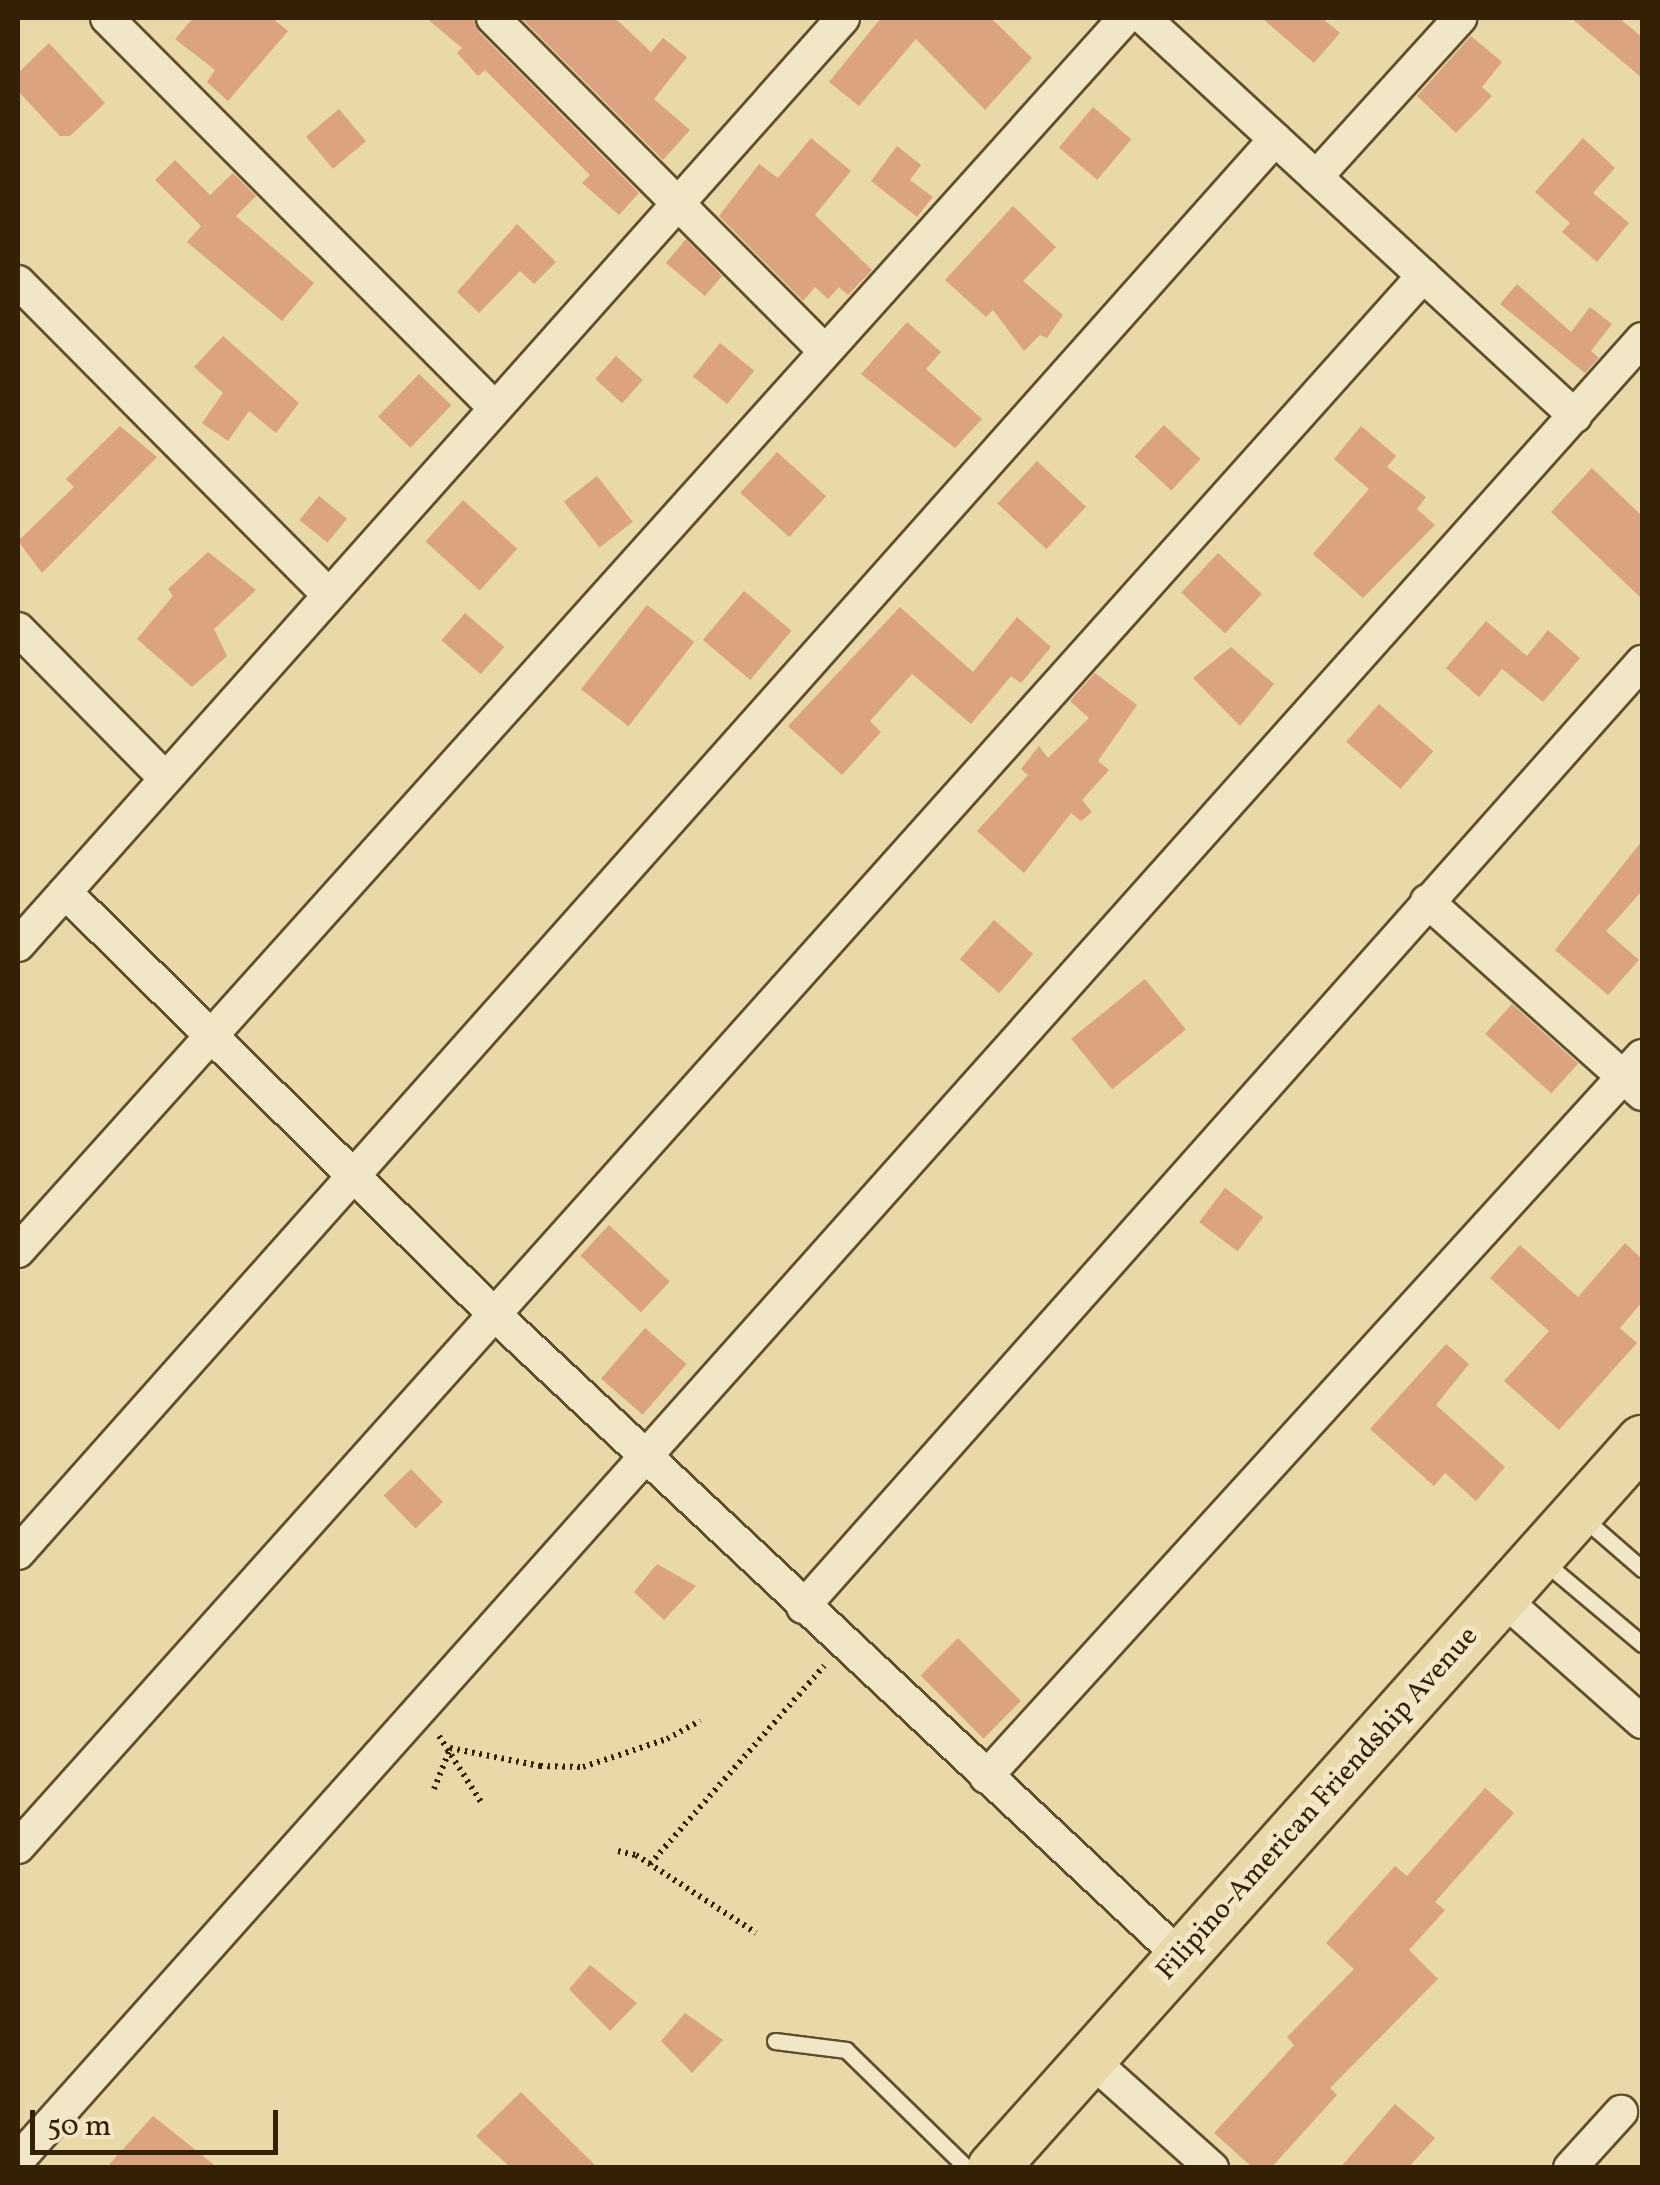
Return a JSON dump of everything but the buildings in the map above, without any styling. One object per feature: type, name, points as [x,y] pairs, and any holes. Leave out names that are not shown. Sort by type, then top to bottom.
[{"type":"main road","name":"Filipino-American Friendship Avenue","points":[[993,2168],[1642,1441]]},
{"type":"street","points":[[108,18],[494,407]]},
{"type":"street","points":[[493,18],[825,351]]},
{"type":"street","points":[[18,945],[327,593],[843,18]]},
{"type":"street","points":[[18,1251],[1125,18]]},
{"type":"street","points":[[1144,18],[1574,416]]},
{"type":"street","points":[[1316,177],[1460,18]]},
{"type":"street","points":[[18,1553],[1275,139]]},
{"type":"street","points":[[18,1848],[1423,276]]},
{"type":"street","points":[[18,282],[327,593]]},
{"type":"street","points":[[18,2160],[1642,340]]},
{"type":"street","points":[[18,629],[164,778]]},
{"type":"street","points":[[804,1607],[1642,662]]},
{"type":"street","points":[[65,892],[358,1174],[495,1315],[1181,1957]]},
{"type":"street","points":[[986,1777],[1636,1076],[1427,901]]},
{"type":"street","points":[[1502,1598],[1642,1722]]},
{"type":"street","points":[[1090,2058],[1212,2168]]},
{"type":"street","points":[[1570,2168],[1622,2112]]},
{"type":"lane","points":[[1578,1514],[1642,1569]]},
{"type":"lane","points":[[1538,1558],[1642,1644]]},
{"type":"lane","points":[[775,2042],[846,2050],[967,2168]]},
{"type":"path","points":[[650,1864],[843,1644]]},
{"type":"path","points":[[450,1748],[540,1766],[582,1767],[667,1739],[700,1721]]},
{"type":"path","points":[[438,1735],[450,1748],[481,1802]]},
{"type":"path","points":[[434,1790],[450,1748]]},
{"type":"path","points":[[618,1851],[650,1864],[756,1933]]}]
